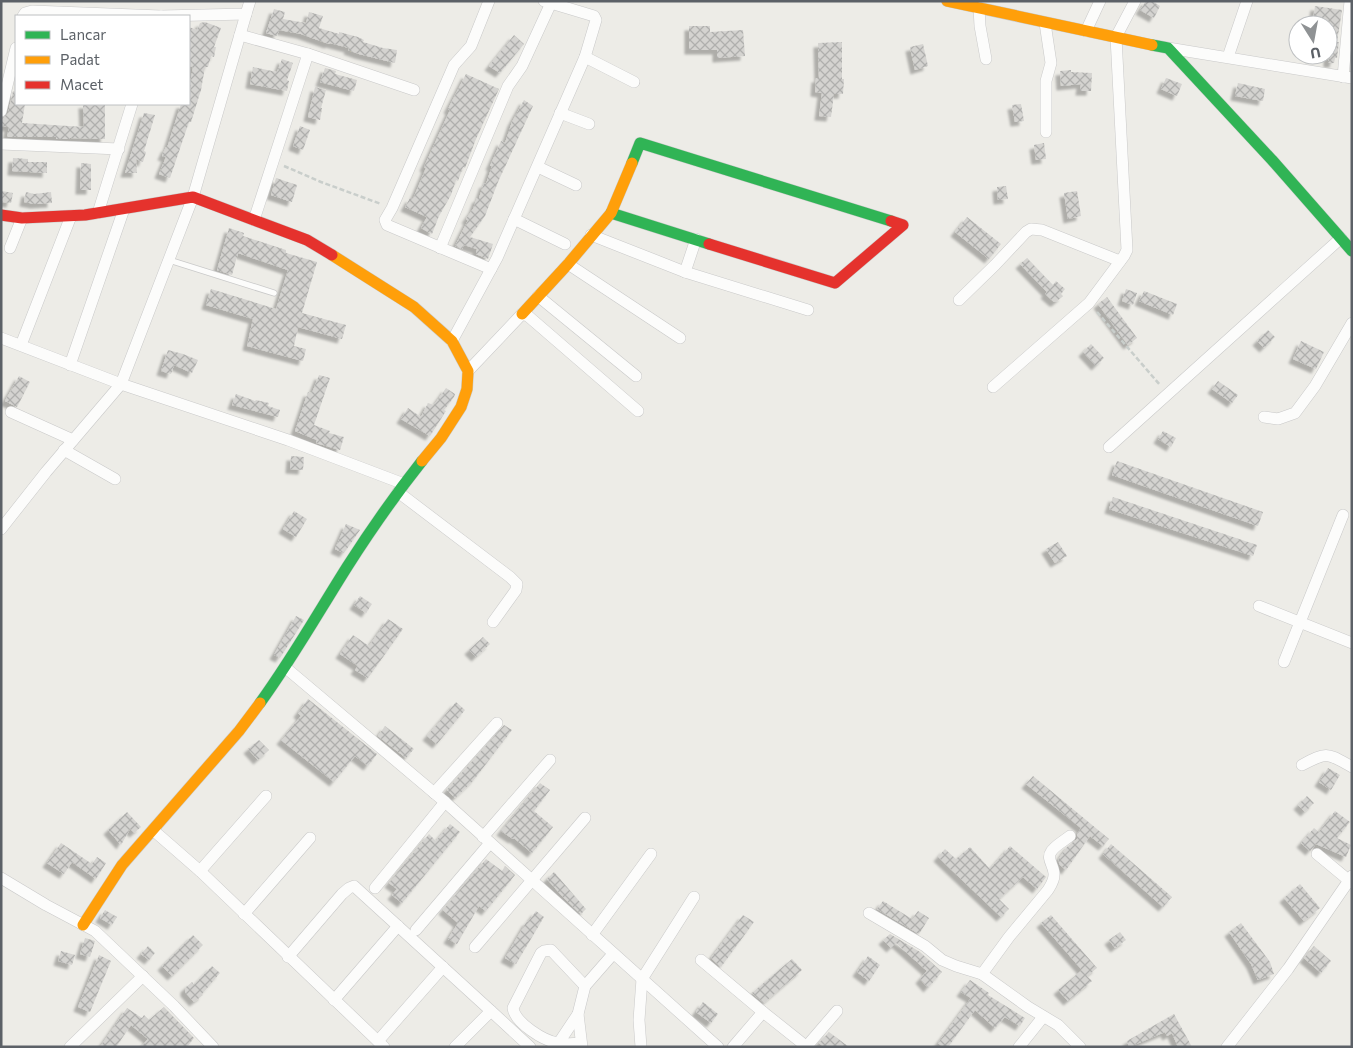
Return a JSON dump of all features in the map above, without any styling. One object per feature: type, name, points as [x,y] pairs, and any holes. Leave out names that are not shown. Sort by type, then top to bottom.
[{"type":"street","points":[[1,529],[64,450],[121,384],[193,197],[250,1]]},
{"type":"street","points":[[489,1],[471,46],[454,65],[392,208],[385,220],[388,225],[491,269]]},
{"type":"street","points":[[947,1],[1168,48],[1347,77],[1350,1]]},
{"type":"street","points":[[1086,31],[1100,1]]},
{"type":"street","points":[[993,387],[1090,303],[1124,256],[1128,244],[1116,37],[1134,1]]},
{"type":"street","points":[[1228,58],[1247,1]]},
{"type":"street","points":[[440,248],[508,86],[522,66],[548,2],[596,18],[585,57],[538,167],[491,269],[452,341]]},
{"type":"street","points":[[979,8],[980,26],[986,58]]},
{"type":"street","points":[[24,15],[32,10],[140,15]]},
{"type":"street","points":[[190,15],[246,14]]},
{"type":"street","points":[[1045,23],[1050,63],[1046,81],[1046,132]]},
{"type":"street","points":[[240,35],[308,54],[414,90]]},
{"type":"street","points":[[1168,48],[1272,160],[1352,251]]},
{"type":"street","points":[[254,220],[308,54]]},
{"type":"street","points":[[1,112],[13,76],[15,57]]},
{"type":"street","points":[[585,57],[634,82]]},
{"type":"street","points":[[98,213],[132,105]]},
{"type":"street","points":[[560,113],[588,124]]},
{"type":"street","points":[[468,371],[568,264],[611,213],[640,143],[903,225],[835,283],[611,213]]},
{"type":"street","points":[[1,144],[119,149]]},
{"type":"street","points":[[538,167],[576,185]]},
{"type":"street","points":[[1,215],[22,218],[70,216],[193,197],[307,240],[414,307],[452,341],[468,371],[467,389],[461,406],[440,438],[401,488],[348,566],[286,668],[239,731],[122,865],[83,925]]},
{"type":"street","points":[[70,365],[124,209]]},
{"type":"street","points":[[21,345],[70,216]]},
{"type":"street","points":[[10,248],[22,218]]},
{"type":"street","points":[[514,219],[564,244]]},
{"type":"street","points":[[959,300],[1031,228],[1042,230],[1120,261]]},
{"type":"street","points":[[591,235],[685,272],[808,310]]},
{"type":"street","points":[[1109,447],[1341,238]]},
{"type":"street","points":[[685,272],[696,240]]},
{"type":"street","points":[[568,264],[680,338]]},
{"type":"street","points":[[538,296],[636,376]]},
{"type":"street","points":[[522,314],[528,316],[638,411]]},
{"type":"street","points":[[1264,417],[1278,419],[1295,413],[1315,386],[1352,323]]},
{"type":"street","points":[[1,338],[121,384],[288,440],[401,488],[517,584],[516,590],[493,622]]},
{"type":"street","points":[[11,412],[73,440]]},
{"type":"street","points":[[64,450],[115,479]]},
{"type":"street","points":[[1284,662],[1343,515]]},
{"type":"street","points":[[1259,606],[1352,643]]},
{"type":"street","points":[[286,668],[445,802],[718,1047]]},
{"type":"street","points":[[434,793],[497,723]]},
{"type":"street","points":[[1302,764],[1325,754],[1331,755],[1352,768]]},
{"type":"street","points":[[416,930],[550,760]]},
{"type":"street","points":[[200,871],[266,796]]},
{"type":"street","points":[[375,888],[445,802]]},
{"type":"street","points":[[474,948],[585,818]]},
{"type":"street","points":[[152,830],[200,871],[381,1044],[443,967]]},
{"type":"street","points":[[982,974],[1009,937],[1048,890],[1055,874],[1049,860],[1049,854],[1051,850],[1070,836]]},
{"type":"street","points":[[244,914],[310,838]]},
{"type":"street","points":[[592,935],[650,854]]},
{"type":"street","points":[[1227,1047],[1288,969],[1351,880],[1317,854]]},
{"type":"street","points":[[1,878],[95,931],[143,976],[213,1047]]},
{"type":"street","points":[[288,957],[342,894],[354,886],[530,1047]]},
{"type":"street","points":[[641,1047],[639,1020],[642,979],[694,897]]},
{"type":"street","points":[[870,913],[925,946],[942,960],[982,974],[1003,990],[1058,1025],[1080,1047]]},
{"type":"street","points":[[334,1000],[398,926]]},
{"type":"street","points":[[578,1014],[582,1045],[558,1044],[536,1035],[515,1015],[513,1008],[541,953],[544,951],[551,950],[585,986]]},
{"type":"street","points":[[558,1044],[578,1014],[585,986],[613,954]]},
{"type":"street","points":[[701,960],[807,1047],[837,1011]]},
{"type":"street","points":[[70,1047],[143,976]]},
{"type":"street","points":[[455,1047],[491,1011]]},
{"type":"street","points":[[733,1047],[764,1012]]},
{"type":"street","points":[[1019,1047],[1043,1016]]},
{"type":"lane","points":[[169,260],[274,293]]},
{"type":"path","points":[[273,162],[392,208]]},
{"type":"path","points":[[1090,303],[1167,394]]},
{"type":"building","points":[[1146,1],[1152,1],[1160,6],[1154,18],[1140,10]]},
{"type":"building","points":[[1315,6],[1342,10],[1338,36],[1338,15],[1314,15]]},
{"type":"building","points":[[274,9],[285,12],[283,19],[306,23],[309,12],[323,16],[319,28],[358,37],[364,40],[363,42],[397,50],[395,63],[359,54],[348,50],[349,48],[329,44],[301,34],[279,30],[277,36],[266,33]]},
{"type":"building","points":[[205,22],[221,28],[214,47],[216,47],[214,57],[211,56],[208,67],[205,67],[201,90],[191,122],[189,122],[170,178],[159,174],[166,157],[162,156],[167,148],[181,105],[190,105],[190,84],[193,67],[190,66],[190,27],[197,30],[200,23]]},
{"type":"building","points":[[689,26],[710,26],[710,32],[743,30],[745,56],[717,58],[717,50],[689,50]]},
{"type":"building","points":[[514,35],[524,44],[500,73],[489,66]]},
{"type":"building","points":[[842,42],[843,94],[834,94],[831,117],[819,116],[822,93],[815,92],[816,78],[819,78],[818,43]]},
{"type":"building","points":[[923,44],[928,66],[915,70],[910,47]]},
{"type":"building","points":[[282,59],[293,63],[287,80],[289,81],[287,91],[250,84],[253,67],[277,72]]},
{"type":"building","points":[[325,68],[336,71],[335,74],[357,80],[354,91],[320,82]]},
{"type":"building","points":[[1071,70],[1071,72],[1092,73],[1091,91],[1080,91],[1081,84],[1061,86],[1060,71]]},
{"type":"building","points":[[466,74],[499,89],[465,168],[463,167],[458,181],[456,180],[451,195],[439,216],[432,234],[421,228],[427,217],[405,207],[410,198],[413,199],[426,168],[424,167],[450,110],[448,109]]},
{"type":"building","points":[[1166,78],[1182,84],[1177,96],[1161,89]]},
{"type":"building","points":[[1238,83],[1265,89],[1263,101],[1235,96]]},
{"type":"building","points":[[315,87],[326,90],[320,120],[308,117]]},
{"type":"building","points":[[13,91],[15,92],[15,105],[25,105],[22,123],[84,127],[83,105],[105,105],[105,139],[7,137],[9,127],[1,126],[1,118],[8,113]]},
{"type":"building","points":[[524,100],[533,106],[498,182],[485,216],[470,237],[493,244],[488,259],[476,254],[477,249],[464,245],[462,249],[455,246],[468,220],[466,219],[473,209],[477,198],[479,198],[484,183],[486,184],[492,166],[490,166],[501,141],[505,143],[512,122]]},
{"type":"building","points":[[1021,104],[1024,121],[1015,122],[1012,105]]},
{"type":"building","points":[[144,113],[155,115],[144,151],[146,152],[143,162],[136,159],[137,173],[125,173]]},
{"type":"building","points":[[300,126],[310,130],[303,150],[293,146]]},
{"type":"building","points":[[1044,143],[1046,159],[1036,160],[1034,145]]},
{"type":"building","points":[[13,158],[28,159],[28,162],[47,162],[47,173],[12,171]]},
{"type":"building","points":[[81,163],[91,164],[91,190],[80,190]]},
{"type":"building","points":[[276,178],[297,185],[292,202],[271,195]]},
{"type":"building","points":[[1006,186],[1008,199],[998,200],[997,187]]},
{"type":"building","points":[[2,191],[13,193],[11,203],[1,202]]},
{"type":"building","points":[[1077,191],[1081,216],[1068,219],[1064,193]]},
{"type":"building","points":[[26,192],[34,194],[51,192],[52,203],[35,204],[24,202]]},
{"type":"building","points":[[967,217],[1001,244],[989,259],[955,232]]},
{"type":"building","points":[[229,228],[244,233],[243,236],[286,250],[286,253],[317,262],[302,313],[346,325],[342,339],[298,327],[294,346],[306,349],[303,361],[247,346],[253,319],[206,305],[211,289],[276,309],[288,270],[238,253],[232,275],[217,270]]},
{"type":"building","points":[[1027,258],[1053,285],[1056,281],[1065,289],[1061,294],[1063,296],[1056,302],[1045,294],[1047,292],[1020,264]]},
{"type":"building","points":[[1126,289],[1137,293],[1133,305],[1122,301]]},
{"type":"building","points":[[1144,291],[1177,304],[1173,315],[1139,301]]},
{"type":"building","points":[[1107,297],[1137,338],[1128,345],[1098,304]]},
{"type":"building","points":[[1268,330],[1275,337],[1264,348],[1257,341]]},
{"type":"building","points":[[1301,341],[1324,352],[1316,369],[1293,359]]},
{"type":"building","points":[[1091,344],[1104,358],[1096,366],[1083,352]]},
{"type":"building","points":[[168,350],[198,360],[192,373],[174,365],[171,374],[161,371]]},
{"type":"building","points":[[319,375],[330,378],[314,425],[330,431],[329,433],[344,437],[340,450],[316,443],[317,440],[295,431],[308,392],[312,393]]},
{"type":"building","points":[[19,376],[30,382],[17,407],[5,401]]},
{"type":"building","points":[[1218,381],[1238,395],[1232,403],[1212,389]]},
{"type":"building","points":[[446,388],[455,394],[454,397],[444,410],[446,411],[430,436],[401,419],[408,408],[421,417],[428,403],[434,405]]},
{"type":"building","points":[[236,394],[255,401],[269,403],[268,406],[280,410],[278,417],[232,405]]},
{"type":"building","points":[[1163,431],[1176,438],[1171,447],[1158,439]]},
{"type":"building","points":[[291,456],[304,457],[303,470],[290,469]]},
{"type":"building","points":[[1117,461],[1263,512],[1258,526],[1112,475]]},
{"type":"building","points":[[1113,497],[1257,545],[1253,556],[1109,509]]},
{"type":"building","points":[[294,511],[307,519],[296,537],[283,529]]},
{"type":"building","points":[[346,524],[360,530],[344,553],[335,549]]},
{"type":"building","points":[[1058,542],[1067,556],[1055,563],[1046,549]]},
{"type":"building","points":[[360,596],[372,604],[366,613],[354,605]]},
{"type":"building","points":[[296,616],[304,620],[280,658],[274,655]]},
{"type":"building","points":[[388,619],[403,629],[368,678],[355,670],[358,666],[340,654],[353,635],[369,646]]},
{"type":"building","points":[[483,637],[490,644],[476,657],[469,650]]},
{"type":"building","points":[[308,699],[377,754],[368,766],[355,756],[334,782],[281,740],[301,716],[298,713]]},
{"type":"building","points":[[456,702],[465,710],[437,744],[427,736]]},
{"type":"building","points":[[504,725],[512,730],[473,781],[455,798],[447,790]]},
{"type":"building","points":[[385,726],[414,749],[406,758],[378,736]]},
{"type":"building","points":[[259,740],[269,750],[258,760],[248,749]]},
{"type":"building","points":[[1328,768],[1340,775],[1331,790],[1319,782]]},
{"type":"building","points":[[1033,776],[1109,839],[1103,846],[1090,836],[1066,870],[1060,865],[1058,860],[1067,847],[1077,839],[1077,834],[1081,828],[1026,784]]},
{"type":"building","points":[[540,783],[550,790],[534,811],[553,827],[532,853],[514,838],[501,831]]},
{"type":"building","points":[[1307,796],[1314,803],[1305,812],[1298,805]]},
{"type":"building","points":[[1335,811],[1350,822],[1337,838],[1351,845],[1346,857],[1316,844],[1310,851],[1301,843],[1314,828],[1319,832]]},
{"type":"building","points":[[127,812],[141,827],[134,833],[130,829],[121,845],[108,830]]},
{"type":"building","points":[[450,824],[460,832],[402,903],[392,895],[397,889],[389,883],[429,834],[436,841]]},
{"type":"building","points":[[61,843],[92,864],[97,857],[106,863],[96,879],[72,862],[64,874],[47,863]]},
{"type":"building","points":[[1111,844],[1172,897],[1163,907],[1103,854]]},
{"type":"building","points":[[1010,846],[1046,877],[1037,889],[1023,877],[999,899],[1009,909],[1001,917],[938,857],[945,849],[956,859],[970,847],[990,869]]},
{"type":"building","points":[[486,859],[502,871],[505,866],[515,875],[486,911],[479,906],[457,944],[448,939],[458,923],[443,910]]},
{"type":"building","points":[[554,872],[586,909],[581,914],[547,879]]},
{"type":"building","points":[[1300,884],[1320,908],[1304,921],[1284,898]]},
{"type":"building","points":[[883,901],[912,919],[918,911],[929,918],[919,934],[877,909]]},
{"type":"building","points":[[105,910],[117,917],[112,925],[100,918]]},
{"type":"building","points":[[536,911],[544,917],[516,964],[505,958],[527,921]]},
{"type":"building","points":[[743,915],[754,922],[721,967],[711,958]]},
{"type":"building","points":[[1051,915],[1097,968],[1087,976],[1092,981],[1068,1001],[1058,990],[1082,970],[1041,923]]},
{"type":"building","points":[[1241,923],[1270,962],[1274,974],[1258,980],[1251,964],[1229,932]]},
{"type":"building","points":[[1120,932],[1126,940],[1115,948],[1109,940]]},
{"type":"building","points":[[890,934],[920,952],[942,972],[928,988],[920,979],[927,971],[896,943],[891,948],[883,940]]},
{"type":"building","points":[[193,935],[203,945],[172,976],[162,966]]},
{"type":"building","points":[[85,938],[95,941],[90,957],[80,954]]},
{"type":"building","points":[[148,946],[155,953],[149,960],[141,954]]},
{"type":"building","points":[[1314,946],[1331,961],[1321,973],[1304,958]]},
{"type":"building","points":[[61,951],[75,955],[72,965],[58,961]]},
{"type":"building","points":[[99,955],[111,961],[90,1012],[78,1007]]},
{"type":"building","points":[[868,956],[880,965],[869,981],[857,972]]},
{"type":"building","points":[[792,959],[802,970],[764,1003],[752,993]]},
{"type":"building","points":[[212,966],[220,973],[203,995],[194,1002],[185,992],[185,988],[192,982],[194,985]]},
{"type":"building","points":[[970,980],[989,993],[988,995],[1025,1018],[1020,1026],[1005,1017],[995,1028],[975,1010],[948,1047],[943,1047],[938,1043],[971,998],[961,992]]},
{"type":"building","points":[[703,1002],[718,1014],[711,1023],[696,1012]]},
{"type":"building","points":[[164,1007],[194,1038],[187,1047],[141,1047],[148,1039],[131,1025],[116,1047],[100,1047],[127,1008],[142,1018],[144,1015],[149,1020]]},
{"type":"building","points":[[1174,1014],[1192,1047],[1178,1047],[1172,1033],[1167,1036],[1165,1032],[1129,1047],[1127,1041]]},
{"type":"building","points":[[829,1032],[849,1047],[824,1047],[819,1043]]},
{"type":"traffic: fast","points":[[1152,45],[1168,48],[1272,160],[1352,251]]},
{"type":"traffic: fast","points":[[632,163],[640,143],[891,221]]},
{"type":"traffic: fast","points":[[611,213],[709,244]]},
{"type":"traffic: fast","points":[[260,703],[294,653],[365,540],[392,500],[422,461]]},
{"type":"traffic: slow","points":[[947,1],[1152,45]]},
{"type":"traffic: slow","points":[[522,314],[611,213],[632,163]]},
{"type":"traffic: slow","points":[[332,255],[414,307],[452,341],[468,371],[467,389],[461,407],[441,438],[422,461]]},
{"type":"traffic: slow","points":[[83,925],[122,865],[239,731],[260,703]]},
{"type":"traffic: jam","points":[[1,215],[22,218],[85,215],[193,197],[307,240],[332,255]]},
{"type":"traffic: jam","points":[[709,244],[835,283],[903,225],[891,221]]}]
